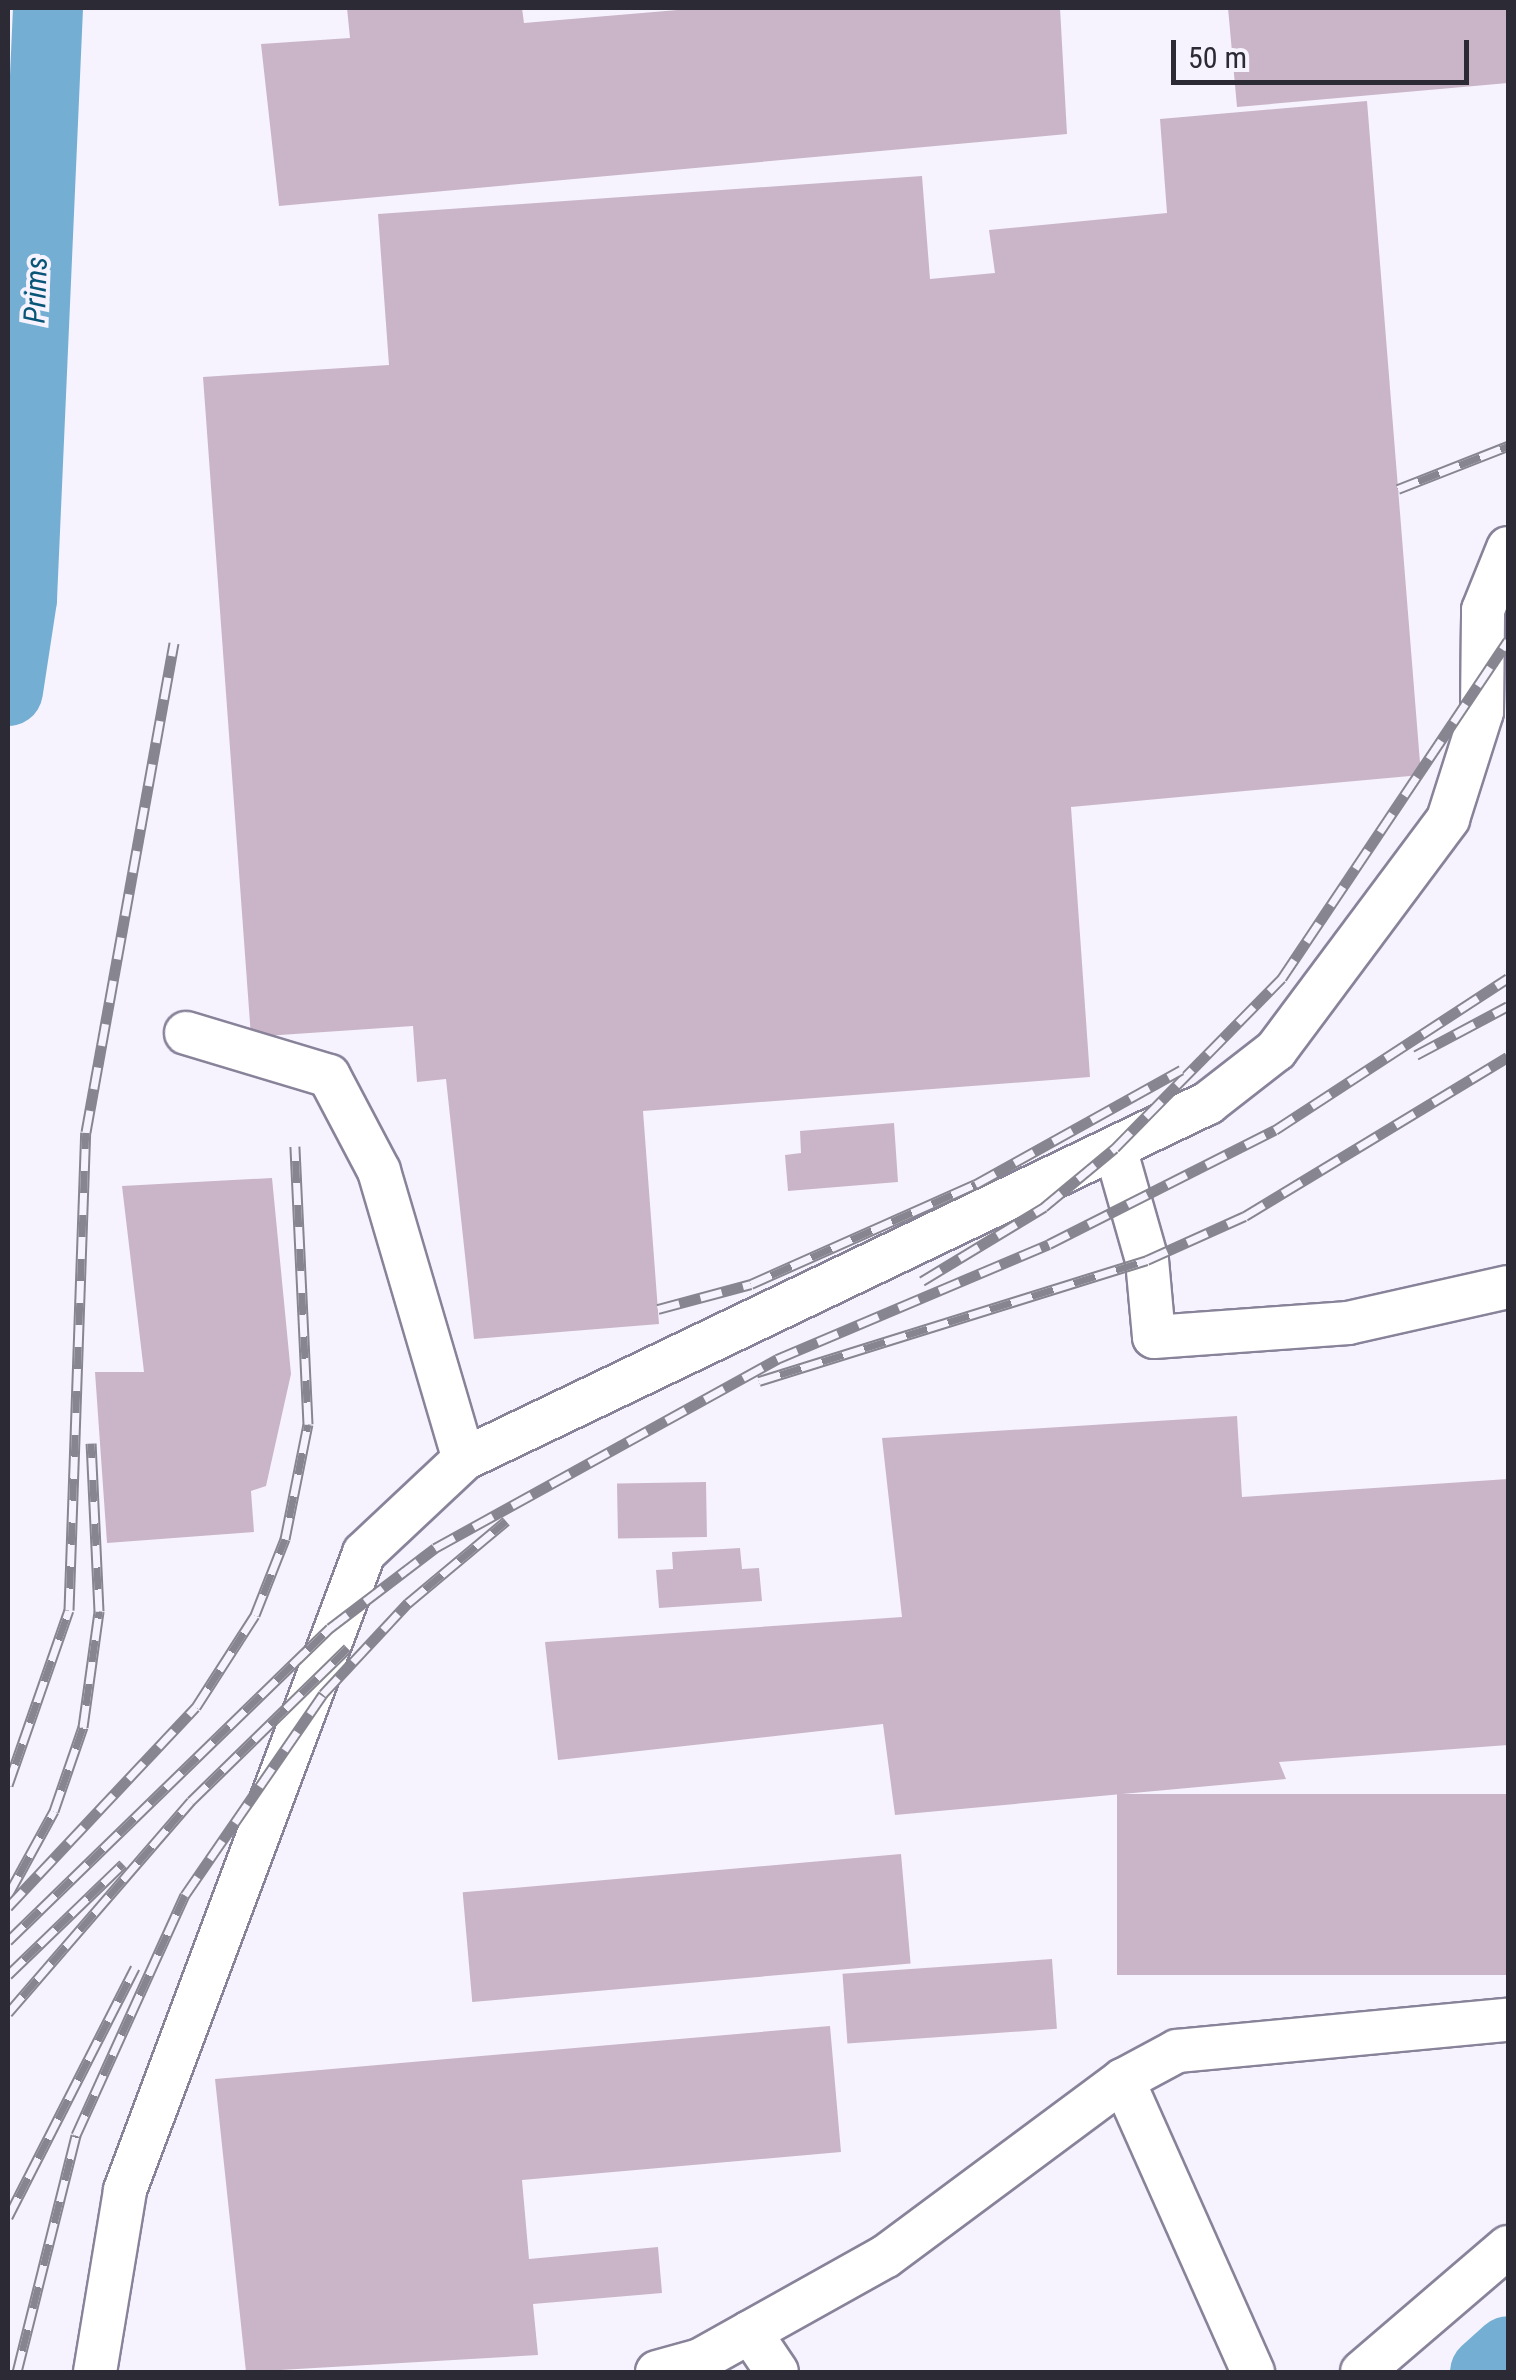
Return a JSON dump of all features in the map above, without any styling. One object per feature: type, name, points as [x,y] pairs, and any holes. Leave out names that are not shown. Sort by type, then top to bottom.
[{"type":"lane","points":[[94,2372],[125,2190],[330,1628],[364,1552],[464,1459],[1208,1103],[1276,1050],[1448,820],[1495,714],[1482,610],[1508,548]]},
{"type":"lane","points":[[186,1034],[329,1076],[380,1171],[464,1459]]},
{"type":"lane","points":[[1114,1148],[1147,1260],[1154,1337],[1348,1323],[1508,1287]]},
{"type":"lane","points":[[657,2372],[750,2332],[886,2256],[1123,2080],[1177,2051],[1508,2020]]},
{"type":"lane","points":[[1123,2080],[1253,2372]]},
{"type":"lane","points":[[1362,2372],[1508,2246]]},
{"type":"lane","points":[[750,2332],[776,2372]]},
{"type":"building","points":[[347,8],[522,8],[524,23],[701,8],[1060,8],[1067,134],[279,206],[261,44],[350,38]]},
{"type":"building","points":[[1228,8],[1508,8],[1508,83],[1237,107]]},
{"type":"building","points":[[1367,101],[1421,775],[1071,807],[1090,1077],[643,1111],[659,1324],[474,1339],[446,1079],[417,1082],[413,1026],[251,1037],[203,377],[389,365],[378,214],[922,176],[930,279],[995,273],[989,230],[1167,213],[1160,119]]},
{"type":"building","points":[[894,1123],[898,1182],[788,1191],[785,1155],[801,1153],[800,1131]]},
{"type":"building","points":[[272,1178],[291,1374],[266,1486],[251,1491],[254,1532],[107,1543],[95,1372],[144,1372],[122,1186]]},
{"type":"building","points":[[1237,1416],[1242,1497],[1508,1479],[1508,1745],[1279,1762],[1286,1779],[895,1815],[883,1724],[558,1760],[545,1642],[902,1617],[882,1438]]},
{"type":"building","points":[[706,1482],[707,1537],[618,1539],[617,1484]]},
{"type":"building","points":[[740,1548],[742,1569],[759,1568],[762,1601],[659,1608],[656,1570],[673,1569],[672,1552]]},
{"type":"building","points":[[1117,1794],[1508,1794],[1508,1975],[1117,1975]]},
{"type":"building","points":[[901,1854],[911,1964],[472,2002],[463,1892]]},
{"type":"building","points":[[1052,1959],[1057,2029],[847,2043],[843,1974]]},
{"type":"building","points":[[830,2026],[841,2152],[522,2180],[529,2259],[658,2247],[662,2293],[533,2304],[538,2355],[246,2372],[215,2079]]},
{"type":"waterway","name":"Prims","points":[[8,691],[22,599],[48,8]]},
{"type":"waterway","points":[[1485,2372],[1508,2351]]},
{"type":"railway","points":[[1398,489],[1508,446]]},
{"type":"railway","points":[[922,1281],[1044,1207],[1115,1148],[1282,978],[1508,641]]},
{"type":"railway","points":[[8,1785],[69,1610],[86,1132],[174,643]]},
{"type":"railway","points":[[8,1941],[330,1628],[435,1548],[777,1359],[1049,1244],[1275,1130],[1508,978]]},
{"type":"railway","points":[[1416,1055],[1508,1006]]},
{"type":"railway","points":[[759,1381],[1147,1260],[1245,1216],[1508,1057]]},
{"type":"railway","points":[[658,1309],[751,1284],[976,1184],[1181,1070]]},
{"type":"railway","points":[[8,1907],[196,1707],[255,1615],[285,1539],[308,1424],[295,1146]]},
{"type":"railway","points":[[8,1895],[54,1811],[83,1727],[99,1611],[91,1443]]},
{"type":"railway","points":[[17,2372],[76,2135],[185,1895],[323,1694],[408,1603],[506,1521]]},
{"type":"railway","points":[[8,2013],[191,1801],[348,1648]]},
{"type":"railway","points":[[8,1975],[123,1864]]},
{"type":"railway","points":[[8,2217],[135,1968]]}]
